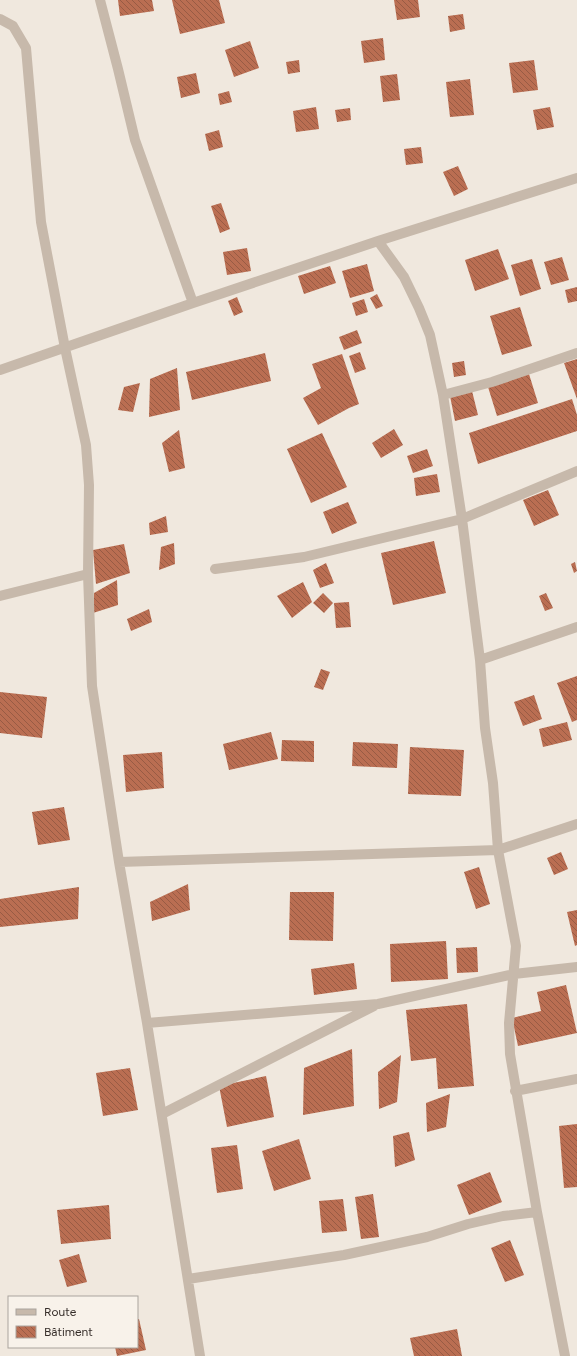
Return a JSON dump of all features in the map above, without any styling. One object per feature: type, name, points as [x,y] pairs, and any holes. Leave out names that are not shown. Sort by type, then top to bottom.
[{"type":"street","points":[[100,0],[135,140],[193,303]]},
{"type":"street","points":[[0,19],[13,26],[26,48],[41,222],[65,348],[86,445],[89,485],[88,574],[92,686],[119,862],[147,1022],[200,1356]]},
{"type":"street","points":[[0,370],[378,241],[577,178]]},
{"type":"street","points":[[378,241],[404,277],[419,308],[430,335],[443,395],[462,519],[480,660],[485,728],[493,783],[498,850],[516,946],[508,1023],[510,1054],[515,1091],[537,1212],[565,1356]]},
{"type":"street","points":[[443,395],[492,382],[577,353]]},
{"type":"street","points":[[215,569],[304,557],[462,519],[577,471]]},
{"type":"street","points":[[0,596],[88,574]]},
{"type":"street","points":[[480,660],[577,627]]},
{"type":"street","points":[[119,862],[498,850],[577,824]]},
{"type":"street","points":[[147,1022],[378,1004],[514,974],[577,967]]},
{"type":"street","points":[[162,1114],[378,1004]]},
{"type":"street","points":[[515,1091],[577,1079]]},
{"type":"street","points":[[188,1279],[344,1255],[427,1237],[468,1224],[503,1216],[537,1212]]},
{"type":"building","points":[[118,0],[152,0],[154,11],[120,16]]},
{"type":"building","points":[[172,0],[219,0],[225,23],[180,34]]},
{"type":"building","points":[[394,0],[418,0],[420,17],[397,20]]},
{"type":"building","points":[[463,14],[465,29],[450,32],[448,16]]},
{"type":"building","points":[[383,38],[385,60],[364,63],[361,41]]},
{"type":"building","points":[[250,41],[259,68],[234,77],[225,50]]},
{"type":"building","points":[[299,60],[300,72],[288,74],[286,62]]},
{"type":"building","points":[[534,60],[538,90],[513,93],[509,63]]},
{"type":"building","points":[[196,73],[200,93],[181,98],[177,77]]},
{"type":"building","points":[[397,74],[400,100],[383,102],[380,76]]},
{"type":"building","points":[[470,79],[474,115],[450,117],[446,82]]},
{"type":"building","points":[[229,91],[232,102],[220,105],[218,94]]},
{"type":"building","points":[[316,107],[319,129],[296,132],[293,111]]},
{"type":"building","points":[[550,107],[554,127],[537,130],[533,110]]},
{"type":"building","points":[[350,108],[351,120],[337,122],[335,110]]},
{"type":"building","points":[[219,130],[223,147],[209,151],[205,134]]},
{"type":"building","points":[[421,147],[423,163],[406,165],[404,149]]},
{"type":"building","points":[[458,166],[468,189],[454,196],[443,172]]},
{"type":"building","points":[[221,203],[230,229],[220,233],[211,206]]},
{"type":"building","points":[[247,248],[251,271],[227,275],[223,252]]},
{"type":"building","points":[[498,249],[509,279],[475,291],[465,260]]},
{"type":"building","points":[[562,257],[569,280],[551,285],[544,262]]},
{"type":"building","points":[[532,259],[541,289],[520,296],[511,265]]},
{"type":"building","points":[[367,264],[374,291],[350,298],[342,271]]},
{"type":"building","points":[[330,266],[336,283],[304,294],[298,276]]},
{"type":"building","points":[[577,287],[577,301],[568,303],[565,290]]},
{"type":"building","points":[[377,294],[383,306],[376,309],[370,298]]},
{"type":"building","points":[[237,297],[243,312],[234,316],[228,301]]},
{"type":"building","points":[[364,299],[368,312],[356,316],[352,303]]},
{"type":"building","points":[[520,307],[532,346],[502,355],[490,316]]},
{"type":"building","points":[[357,330],[362,343],[344,350],[339,337]]},
{"type":"building","points":[[360,352],[366,369],[355,373],[349,356]]},
{"type":"building","points":[[265,353],[271,381],[192,400],[186,372]]},
{"type":"building","points":[[342,354],[359,404],[318,425],[303,398],[321,388],[312,364]]},
{"type":"building","points":[[577,359],[577,399],[564,363]]},
{"type":"building","points":[[464,361],[466,375],[454,377],[452,363]]},
{"type":"building","points":[[177,368],[180,410],[149,417],[150,379]]},
{"type":"building","points":[[529,374],[538,403],[497,416],[488,387]]},
{"type":"building","points":[[140,383],[133,412],[118,410],[124,387]]},
{"type":"building","points":[[472,391],[478,415],[455,421],[450,396]]},
{"type":"building","points":[[572,399],[577,415],[577,431],[478,464],[469,433]]},
{"type":"building","points":[[394,429],[403,445],[381,458],[372,443]]},
{"type":"building","points":[[179,430],[185,468],[169,472],[162,443]]},
{"type":"building","points":[[322,433],[347,487],[311,503],[287,449]]},
{"type":"building","points":[[427,449],[433,466],[413,473],[407,456]]},
{"type":"building","points":[[437,474],[440,492],[416,496],[414,478]]},
{"type":"building","points":[[548,490],[559,515],[534,526],[523,500]]},
{"type":"building","points":[[348,502],[357,523],[332,534],[323,512]]},
{"type":"building","points":[[166,516],[168,532],[150,535],[149,523]]},
{"type":"building","points":[[434,541],[446,593],[393,605],[381,553]]},
{"type":"building","points":[[174,543],[175,564],[159,570],[161,547]]},
{"type":"building","points":[[124,544],[130,573],[96,584],[93,550]]},
{"type":"building","points":[[575,562],[577,571],[574,573],[571,564]]},
{"type":"building","points":[[326,563],[334,583],[320,588],[313,570]]},
{"type":"building","points":[[117,580],[118,605],[93,613],[94,593]]},
{"type":"building","points":[[303,582],[312,602],[292,618],[277,596]]},
{"type":"building","points":[[323,593],[333,603],[324,613],[313,603]]},
{"type":"building","points":[[546,593],[553,608],[545,611],[539,596]]},
{"type":"building","points":[[349,602],[351,627],[336,628],[334,603]]},
{"type":"building","points":[[149,609],[152,622],[131,631],[127,619]]},
{"type":"building","points":[[321,669],[330,672],[323,690],[314,687]]},
{"type":"building","points":[[577,676],[577,720],[572,722],[557,683]]},
{"type":"building","points":[[0,692],[47,697],[42,738],[0,733]]},
{"type":"building","points":[[534,695],[542,719],[523,726],[514,702]]},
{"type":"building","points":[[567,722],[572,740],[543,747],[539,729]]},
{"type":"building","points":[[271,732],[278,759],[229,770],[223,744]]},
{"type":"building","points":[[282,740],[314,741],[314,762],[281,761]]},
{"type":"building","points":[[353,742],[398,744],[397,768],[352,766]]},
{"type":"building","points":[[410,747],[464,750],[461,796],[408,794]]},
{"type":"building","points":[[162,752],[164,788],[126,792],[123,755]]},
{"type":"building","points":[[64,807],[70,840],[38,845],[32,812]]},
{"type":"building","points":[[561,852],[568,869],[554,875],[547,858]]},
{"type":"building","points":[[479,867],[490,904],[476,909],[464,872]]},
{"type":"building","points":[[188,884],[190,910],[152,921],[150,902]]},
{"type":"building","points":[[79,887],[78,919],[0,927],[0,899]]},
{"type":"building","points":[[290,892],[334,892],[333,941],[289,940]]},
{"type":"building","points":[[577,910],[577,945],[575,946],[567,912]]},
{"type":"building","points":[[446,941],[448,979],[391,982],[390,944]]},
{"type":"building","points":[[477,947],[478,972],[457,973],[456,948]]},
{"type":"building","points":[[354,963],[357,989],[314,995],[311,969]]},
{"type":"building","points":[[566,985],[577,1033],[518,1046],[512,1018],[541,1011],[537,992]]},
{"type":"building","points":[[467,1004],[474,1086],[438,1089],[436,1058],[411,1061],[406,1010]]},
{"type":"building","points":[[352,1049],[354,1106],[303,1115],[304,1068]]},
{"type":"building","points":[[401,1055],[397,1102],[379,1109],[378,1072]]},
{"type":"building","points":[[130,1068],[138,1110],[103,1116],[96,1073]]},
{"type":"building","points":[[266,1076],[274,1117],[227,1127],[219,1086]]},
{"type":"building","points":[[450,1094],[446,1127],[427,1132],[426,1103]]},
{"type":"building","points":[[577,1124],[577,1187],[564,1188],[559,1126]]},
{"type":"building","points":[[409,1132],[415,1160],[395,1167],[393,1136]]},
{"type":"building","points":[[299,1139],[311,1179],[274,1191],[262,1151]]},
{"type":"building","points":[[237,1145],[243,1189],[217,1193],[211,1148]]},
{"type":"building","points":[[490,1172],[502,1202],[469,1215],[457,1185]]},
{"type":"building","points":[[373,1194],[379,1237],[361,1239],[355,1197]]},
{"type":"building","points":[[343,1199],[347,1231],[322,1233],[319,1201]]},
{"type":"building","points":[[109,1205],[111,1239],[61,1244],[57,1210]]},
{"type":"building","points":[[510,1240],[524,1275],[505,1282],[491,1248]]},
{"type":"building","points":[[79,1254],[87,1282],[67,1287],[59,1260]]},
{"type":"building","points":[[139,1319],[146,1350],[117,1356],[115,1348],[138,1348]]},
{"type":"building","points":[[457,1329],[462,1356],[414,1356],[410,1338]]}]
